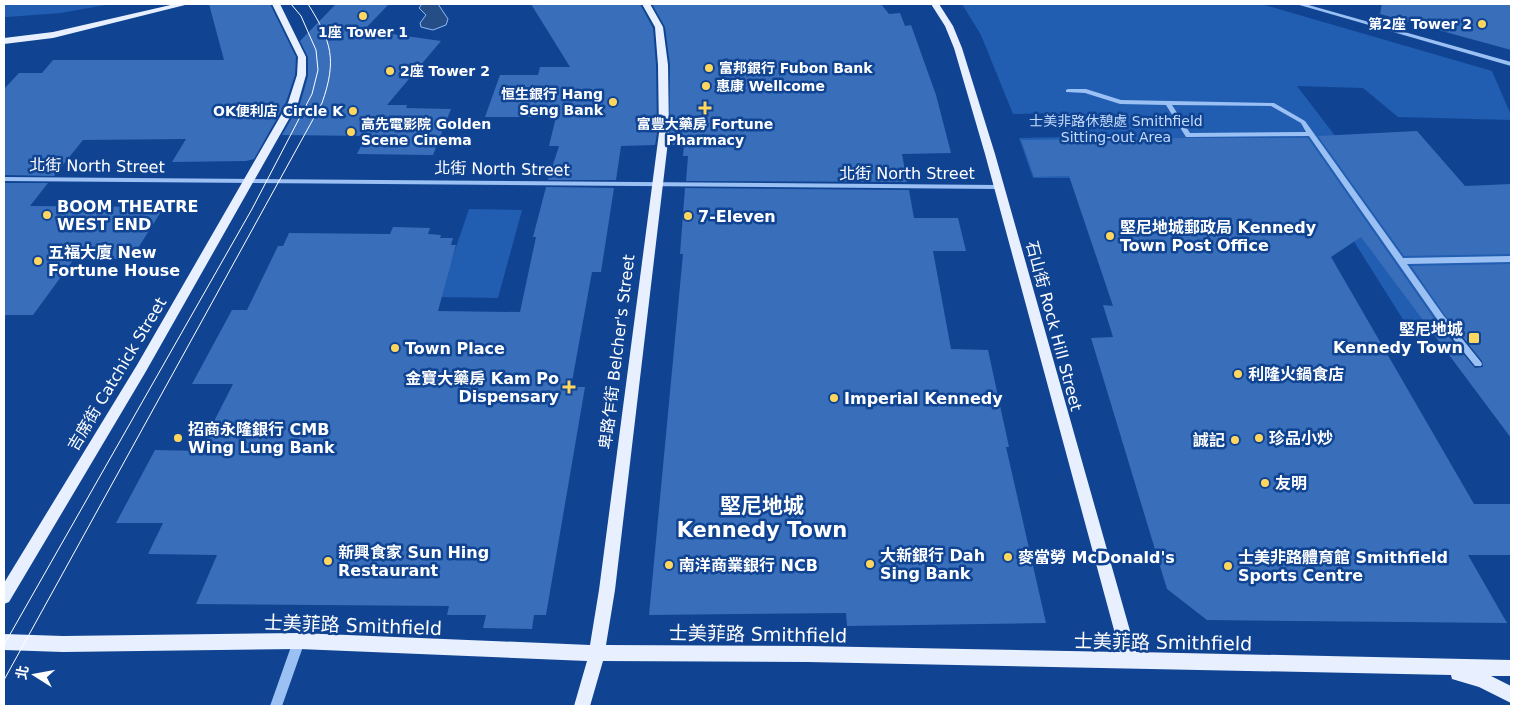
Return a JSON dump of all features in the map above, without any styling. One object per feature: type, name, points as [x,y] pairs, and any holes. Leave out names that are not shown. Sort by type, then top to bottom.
[{"type":"main road","points":[[4,41],[53,35],[165,7],[185,4]]},
{"type":"main road","name":"吉席街 Catchick Street","points":[[4,597],[136,377],[292,103],[302,77],[302,57],[276,4]]},
{"type":"main road","name":"卑路乍街 Belcher's Street","points":[[582,706],[597,653],[610,566],[664,133],[663,65],[659,26],[646,4]]},
{"type":"main road","name":"石山街 Rock Hill Street","points":[[935,4],[949,26],[958,48],[999,187],[1130,661]]},
{"type":"main road","name":"士美菲路 Smithfield","points":[[4,642],[63,644],[299,641],[597,653],[808,654],[1511,668]]},
{"type":"main road","points":[[1443,668],[1482,680],[1511,695]]},
{"type":"street","points":[[1299,4],[1511,64]]},
{"type":"street","points":[[1068,91],[1086,91],[1120,102],[1272,104],[1302,122],[1440,317],[1478,364]]},
{"type":"street","points":[[1168,103],[1188,136],[1311,134]]},
{"type":"street","name":"北街 North Street","points":[[4,179],[999,187]]},
{"type":"street","points":[[1401,261],[1511,259]]},
{"type":"street","points":[[276,706],[299,641]]},
{"type":"green space","points":[[4,4],[111,4],[61,13],[4,17]]},
{"type":"green space","name":"士美非路休憩處 Smithfield Sitting-out Area","points":[[962,4],[1261,4],[1492,71],[1511,115],[1511,120],[1398,117],[1363,88],[1297,86],[1417,243],[1511,241],[1511,325],[1409,329],[1314,178],[1033,178],[1019,138],[1067,137],[1057,113],[1013,114],[981,35]]},
{"type":"green space","points":[[469,209],[522,210],[498,298],[439,297]]},
{"type":"shaded area","points":[[422,4],[438,4],[448,19],[446,25],[433,30],[421,27],[420,23],[426,15],[419,8]]},
{"type":"building","points":[[209,4],[270,4],[296,57],[295,75],[286,102],[254,159],[246,161],[172,162],[186,139],[83,140],[54,176],[4,175],[4,89],[19,73],[42,73],[53,60],[224,60]]},
{"type":"building","points":[[336,4],[389,4],[364,30],[441,41],[387,105],[407,105],[406,108],[451,109],[433,155],[357,154],[366,136],[282,135],[300,104],[308,76],[308,57],[300,41]]},
{"type":"building","points":[[531,4],[640,4],[653,28],[656,65],[657,133],[655,145],[621,146],[616,180],[548,180],[559,146],[549,146],[556,117],[485,117],[500,75],[538,75],[540,67],[570,67]]},
{"type":"building","points":[[652,4],[881,4],[889,14],[900,13],[905,26],[911,25],[936,95],[951,153],[902,154],[907,182],[686,181],[688,156],[683,156],[684,145],[669,145],[670,65],[665,27]]},
{"type":"building","points":[[1382,4],[1511,4],[1511,50],[1380,14]]},
{"type":"building","points":[[1417,131],[1465,186],[1511,184],[1511,254],[1404,256],[1318,136]]},
{"type":"building","points":[[1308,138],[1435,320],[1475,368],[1483,367],[1482,361],[1444,314],[1411,266],[1511,264],[1511,438],[1361,237],[1331,257],[1474,504],[1511,504],[1511,555],[1468,555],[1507,623],[1207,620],[1167,589],[1091,338],[1113,337],[1103,305],[1113,306],[1069,176],[1034,177],[1021,140]]},
{"type":"building","name":"五福大廈 New Fortune House","points":[[4,183],[48,183],[30,206],[164,207],[131,259],[74,259],[33,315],[4,315]]},
{"type":"building","points":[[546,187],[614,188],[601,272],[592,272],[571,387],[585,387],[546,615],[534,615],[532,629],[483,628],[486,615],[447,615],[449,606],[196,604],[217,555],[148,554],[163,523],[116,523],[155,450],[199,451],[233,384],[192,384],[232,310],[247,310],[278,246],[283,246],[289,233],[390,234],[393,227],[430,228],[428,234],[441,235],[440,238],[453,238],[451,245],[456,245],[438,311],[520,312],[536,237],[533,237]]},
{"type":"building","points":[[685,188],[909,190],[914,218],[958,218],[966,251],[933,251],[951,349],[988,350],[1009,447],[1006,447],[1046,623],[847,626],[846,613],[649,615],[683,254],[680,254]]},
{"type":"tram line","points":[[4,645],[252,209],[312,94],[318,70],[316,50],[301,16],[291,4]]},
{"type":"tram line","points":[[4,680],[322,103],[330,75],[330,52],[322,29],[308,4]]},
{"type":"place","name":"1座 Tower 1","points":[[363,16]]},
{"type":"place","name":"第2座 Tower 2","points":[[1482,24]]},
{"type":"place","name":"富邦銀行 Fubon Bank","points":[[709,68]]},
{"type":"place","name":"2座 Tower 2","points":[[390,71]]},
{"type":"place","name":"惠康 Wellcome","points":[[706,86]]},
{"type":"place","name":"恒生銀行 Hang Seng Bank","points":[[613,102]]},
{"type":"place","name":"富豐大藥房 Fortune Pharmacy","points":[[705,108]]},
{"type":"place","name":"OK便利店 Circle K","points":[[353,111]]},
{"type":"place","name":"高先電影院 Golden Scene Cinema","points":[[351,132]]},
{"type":"place","name":"BOOM THEATRE WEST END","points":[[47,215]]},
{"type":"place","name":"7-Eleven","points":[[688,216]]},
{"type":"place","name":"堅尼地城郵政局 Kennedy Town Post Office","points":[[1110,236]]},
{"type":"place","name":"五福大廈 New Fortune House","points":[[38,261]]},
{"type":"place","name":"堅尼地城 Kennedy Town","points":[[1474,338]]},
{"type":"place","name":"Town Place","points":[[395,348]]},
{"type":"place","name":"利隆火鍋食店","points":[[1238,374]]},
{"type":"place","name":"金寶大藥房 Kam Po Dispensary","points":[[569,387]]},
{"type":"place","name":"Imperial Kennedy","points":[[834,398]]},
{"type":"place","name":"招商永隆銀行 CMB Wing Lung Bank","points":[[178,438]]},
{"type":"place","name":"珍品小炒","points":[[1259,438]]},
{"type":"place","name":"誠記","points":[[1235,440]]},
{"type":"place","name":"友明","points":[[1265,483]]},
{"type":"place","name":"麥當勞 McDonald's","points":[[1008,557]]},
{"type":"place","name":"新興食家 Sun Hing Restaurant","points":[[328,561]]},
{"type":"place","name":"大新銀行 Dah Sing Bank","points":[[870,564]]},
{"type":"place","name":"南洋商業銀行 NCB","points":[[669,565]]},
{"type":"place","name":"士美非路體育館 Smithfield Sports Centre","points":[[1228,566]]},
{"type":"district","name":"堅尼地城 Kennedy Town","points":[[762,518]]}]
